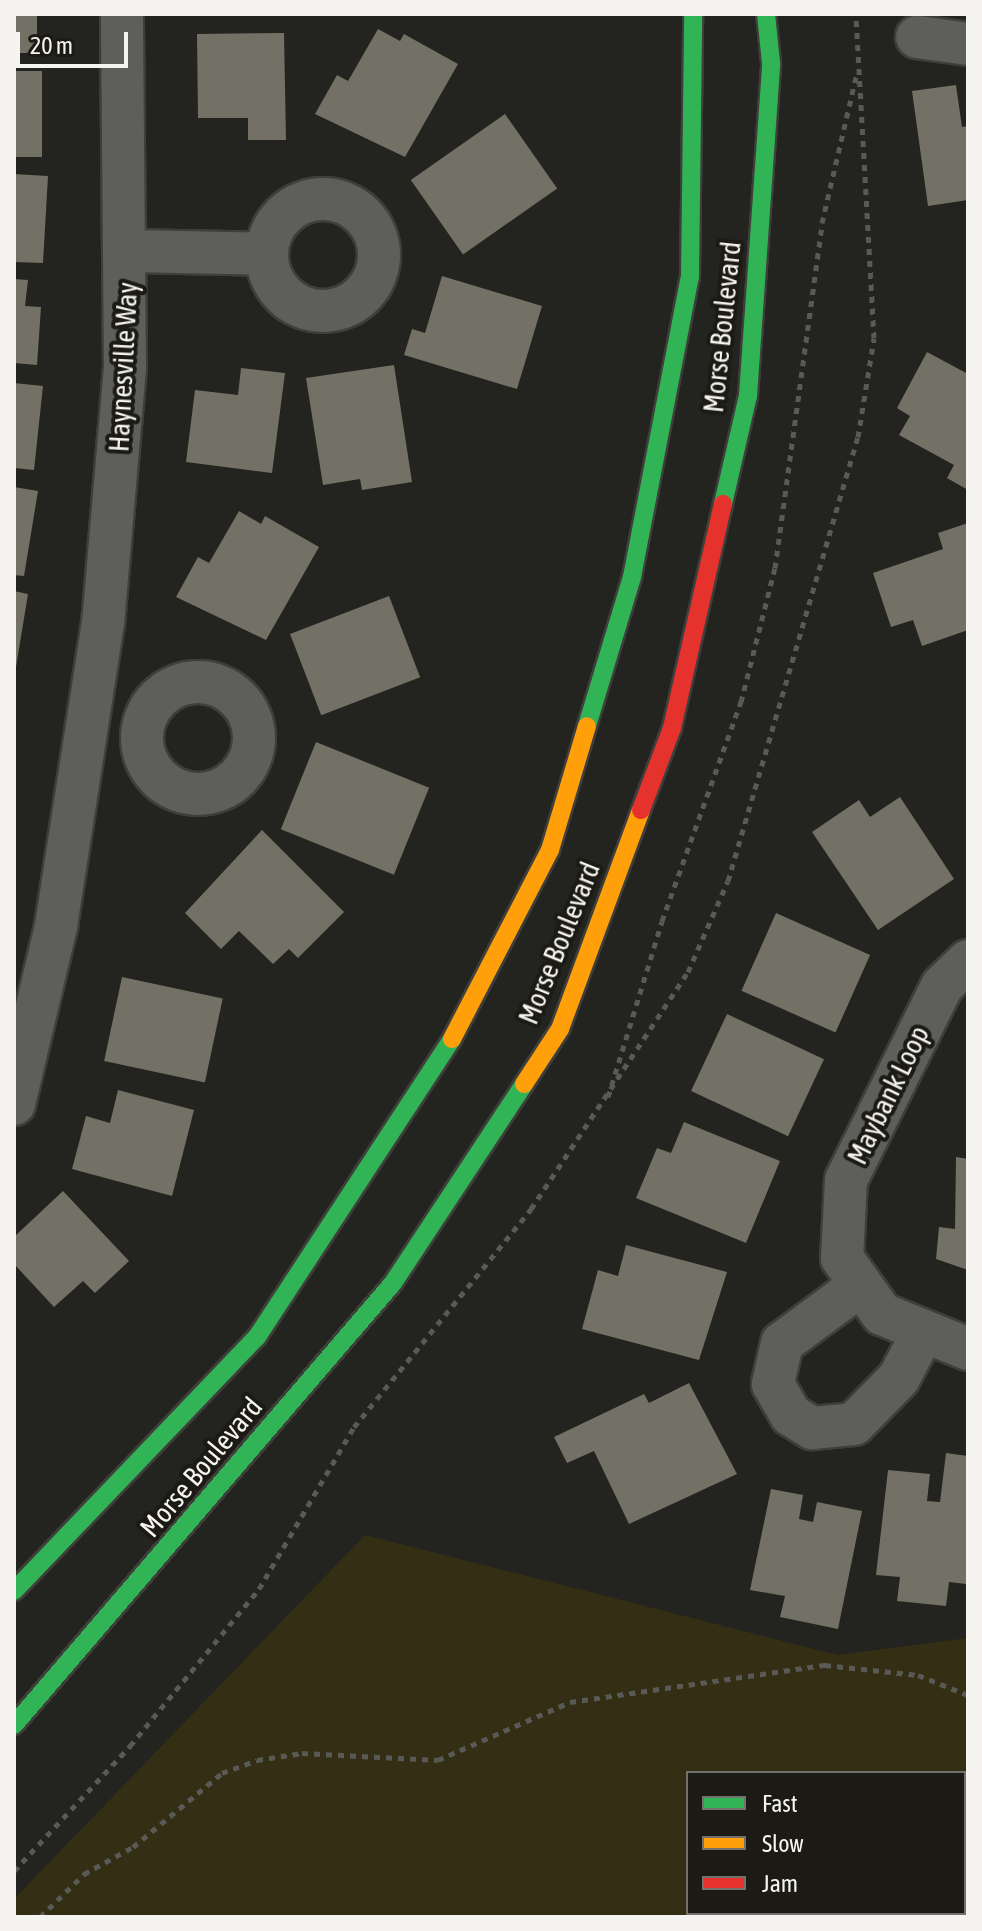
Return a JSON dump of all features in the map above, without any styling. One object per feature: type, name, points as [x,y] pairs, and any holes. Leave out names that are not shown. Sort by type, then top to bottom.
[{"type":"main road","name":"Morse Boulevard","points":[[14,1591],[257,1337],[429,1084],[550,850],[632,577],[690,277],[693,14]]},
{"type":"main road","name":"Morse Boulevard","points":[[14,1725],[393,1283],[560,1029],[672,728],[748,396],[771,63],[766,14]]},
{"type":"street","name":"Haynesville Way","points":[[14,1104],[56,926],[91,718],[123,399],[128,251],[122,14]]},
{"type":"street","points":[[917,37],[968,44]]},
{"type":"street","points":[[128,251],[267,254]]},
{"type":"street","points":[[91,718],[142,728]]},
{"type":"street","name":"Maybank Loop","points":[[968,961],[942,986],[846,1180],[842,1258],[858,1287],[882,1314],[922,1334],[968,1349]]},
{"type":"street","points":[[858,1287],[782,1343],[773,1384],[791,1415],[812,1428],[854,1424],[899,1378],[922,1334]]},
{"type":"path","points":[[14,1871],[130,1746],[259,1589],[363,1415],[606,1105],[688,972],[728,881],[858,437],[874,338],[856,14]]},
{"type":"path","points":[[606,1105],[662,921],[741,702],[775,568],[822,223],[859,64]]},
{"type":"path","points":[[40,1917],[84,1874],[146,1838],[222,1773],[257,1760],[302,1753],[438,1760],[570,1702],[825,1665],[918,1675],[968,1695]]},
{"type":"shaded area","points":[[365,1535],[838,1655],[968,1638],[968,1917],[14,1917],[14,1899]]},
{"type":"building","points":[[14,14],[37,14],[37,53],[14,53]]},
{"type":"building","points":[[378,29],[400,41],[404,34],[458,64],[405,157],[315,114],[337,75],[348,81]]},
{"type":"building","points":[[284,33],[286,140],[248,140],[248,118],[198,118],[197,34]]},
{"type":"building","points":[[14,71],[42,71],[42,157],[14,157]]},
{"type":"building","points":[[956,85],[962,127],[968,126],[968,200],[928,206],[912,91]]},
{"type":"building","points":[[505,114],[557,189],[463,255],[411,180]]},
{"type":"building","points":[[14,174],[48,176],[43,263],[14,262]]},
{"type":"building","points":[[442,276],[542,306],[517,389],[404,355],[412,329],[425,333]]},
{"type":"building","points":[[14,279],[28,280],[25,306],[41,307],[37,365],[14,363]]},
{"type":"building","points":[[927,352],[968,374],[968,490],[947,478],[954,465],[899,435],[910,416],[897,408]]},
{"type":"building","points":[[394,365],[412,482],[362,490],[360,479],[323,485],[306,378]]},
{"type":"building","points":[[241,368],[285,373],[272,473],[186,462],[195,390],[238,395]]},
{"type":"building","points":[[14,383],[43,386],[34,470],[14,468]]},
{"type":"building","points":[[14,487],[38,491],[24,576],[14,575]]},
{"type":"building","points":[[239,511],[261,524],[265,516],[319,547],[266,640],[176,597],[198,557],[209,563]]},
{"type":"building","points":[[968,523],[968,630],[922,646],[913,620],[891,627],[873,573],[943,549],[938,533]]},
{"type":"building","points":[[14,591],[28,594],[16,667],[14,667]]},
{"type":"building","points":[[389,596],[420,677],[321,715],[290,634]]},
{"type":"building","points":[[316,742],[429,788],[394,875],[281,829]]},
{"type":"building","points":[[900,797],[954,879],[878,930],[812,832],[859,800],[870,817]]},
{"type":"building","points":[[262,830],[344,912],[298,958],[289,949],[273,964],[239,931],[221,949],[185,913]]},
{"type":"building","points":[[776,913],[870,955],[836,1033],[741,991]]},
{"type":"building","points":[[122,977],[223,998],[205,1083],[104,1061]]},
{"type":"building","points":[[727,1014],[824,1059],[788,1136],[691,1091]]},
{"type":"building","points":[[118,1090],[194,1110],[172,1196],[72,1169],[86,1116],[110,1123]]},
{"type":"building","points":[[684,1122],[780,1161],[746,1243],[636,1198],[657,1148],[671,1153]]},
{"type":"building","points":[[956,1157],[968,1159],[968,1270],[936,1259],[939,1227],[955,1229]]},
{"type":"building","points":[[63,1191],[129,1261],[95,1293],[83,1281],[54,1307],[14,1264],[14,1237]]},
{"type":"building","points":[[626,1245],[727,1272],[699,1360],[582,1329],[598,1270],[618,1276]]},
{"type":"building","points":[[689,1383],[737,1474],[629,1524],[594,1451],[567,1463],[554,1437],[644,1394],[649,1403]]},
{"type":"building","points":[[946,1453],[968,1456],[966,1584],[949,1582],[946,1606],[897,1601],[900,1577],[876,1575],[888,1470],[930,1474],[927,1501],[940,1502]]},
{"type":"building","points":[[771,1489],[803,1495],[799,1519],[813,1522],[817,1502],[862,1511],[838,1629],[780,1617],[785,1596],[750,1590]]},
{"type":"traffic: fast","points":[[587,726],[632,577],[690,277],[693,14]]},
{"type":"traffic: fast","points":[[723,504],[748,396],[771,63],[766,14]]},
{"type":"traffic: fast","points":[[14,1591],[257,1337],[452,1039]]},
{"type":"traffic: fast","points":[[14,1725],[393,1283],[524,1084]]},
{"type":"traffic: slow","points":[[452,1039],[550,850],[587,726]]},
{"type":"traffic: slow","points":[[524,1084],[560,1029],[641,810]]},
{"type":"traffic: jam","points":[[641,810],[672,728],[723,504]]}]
